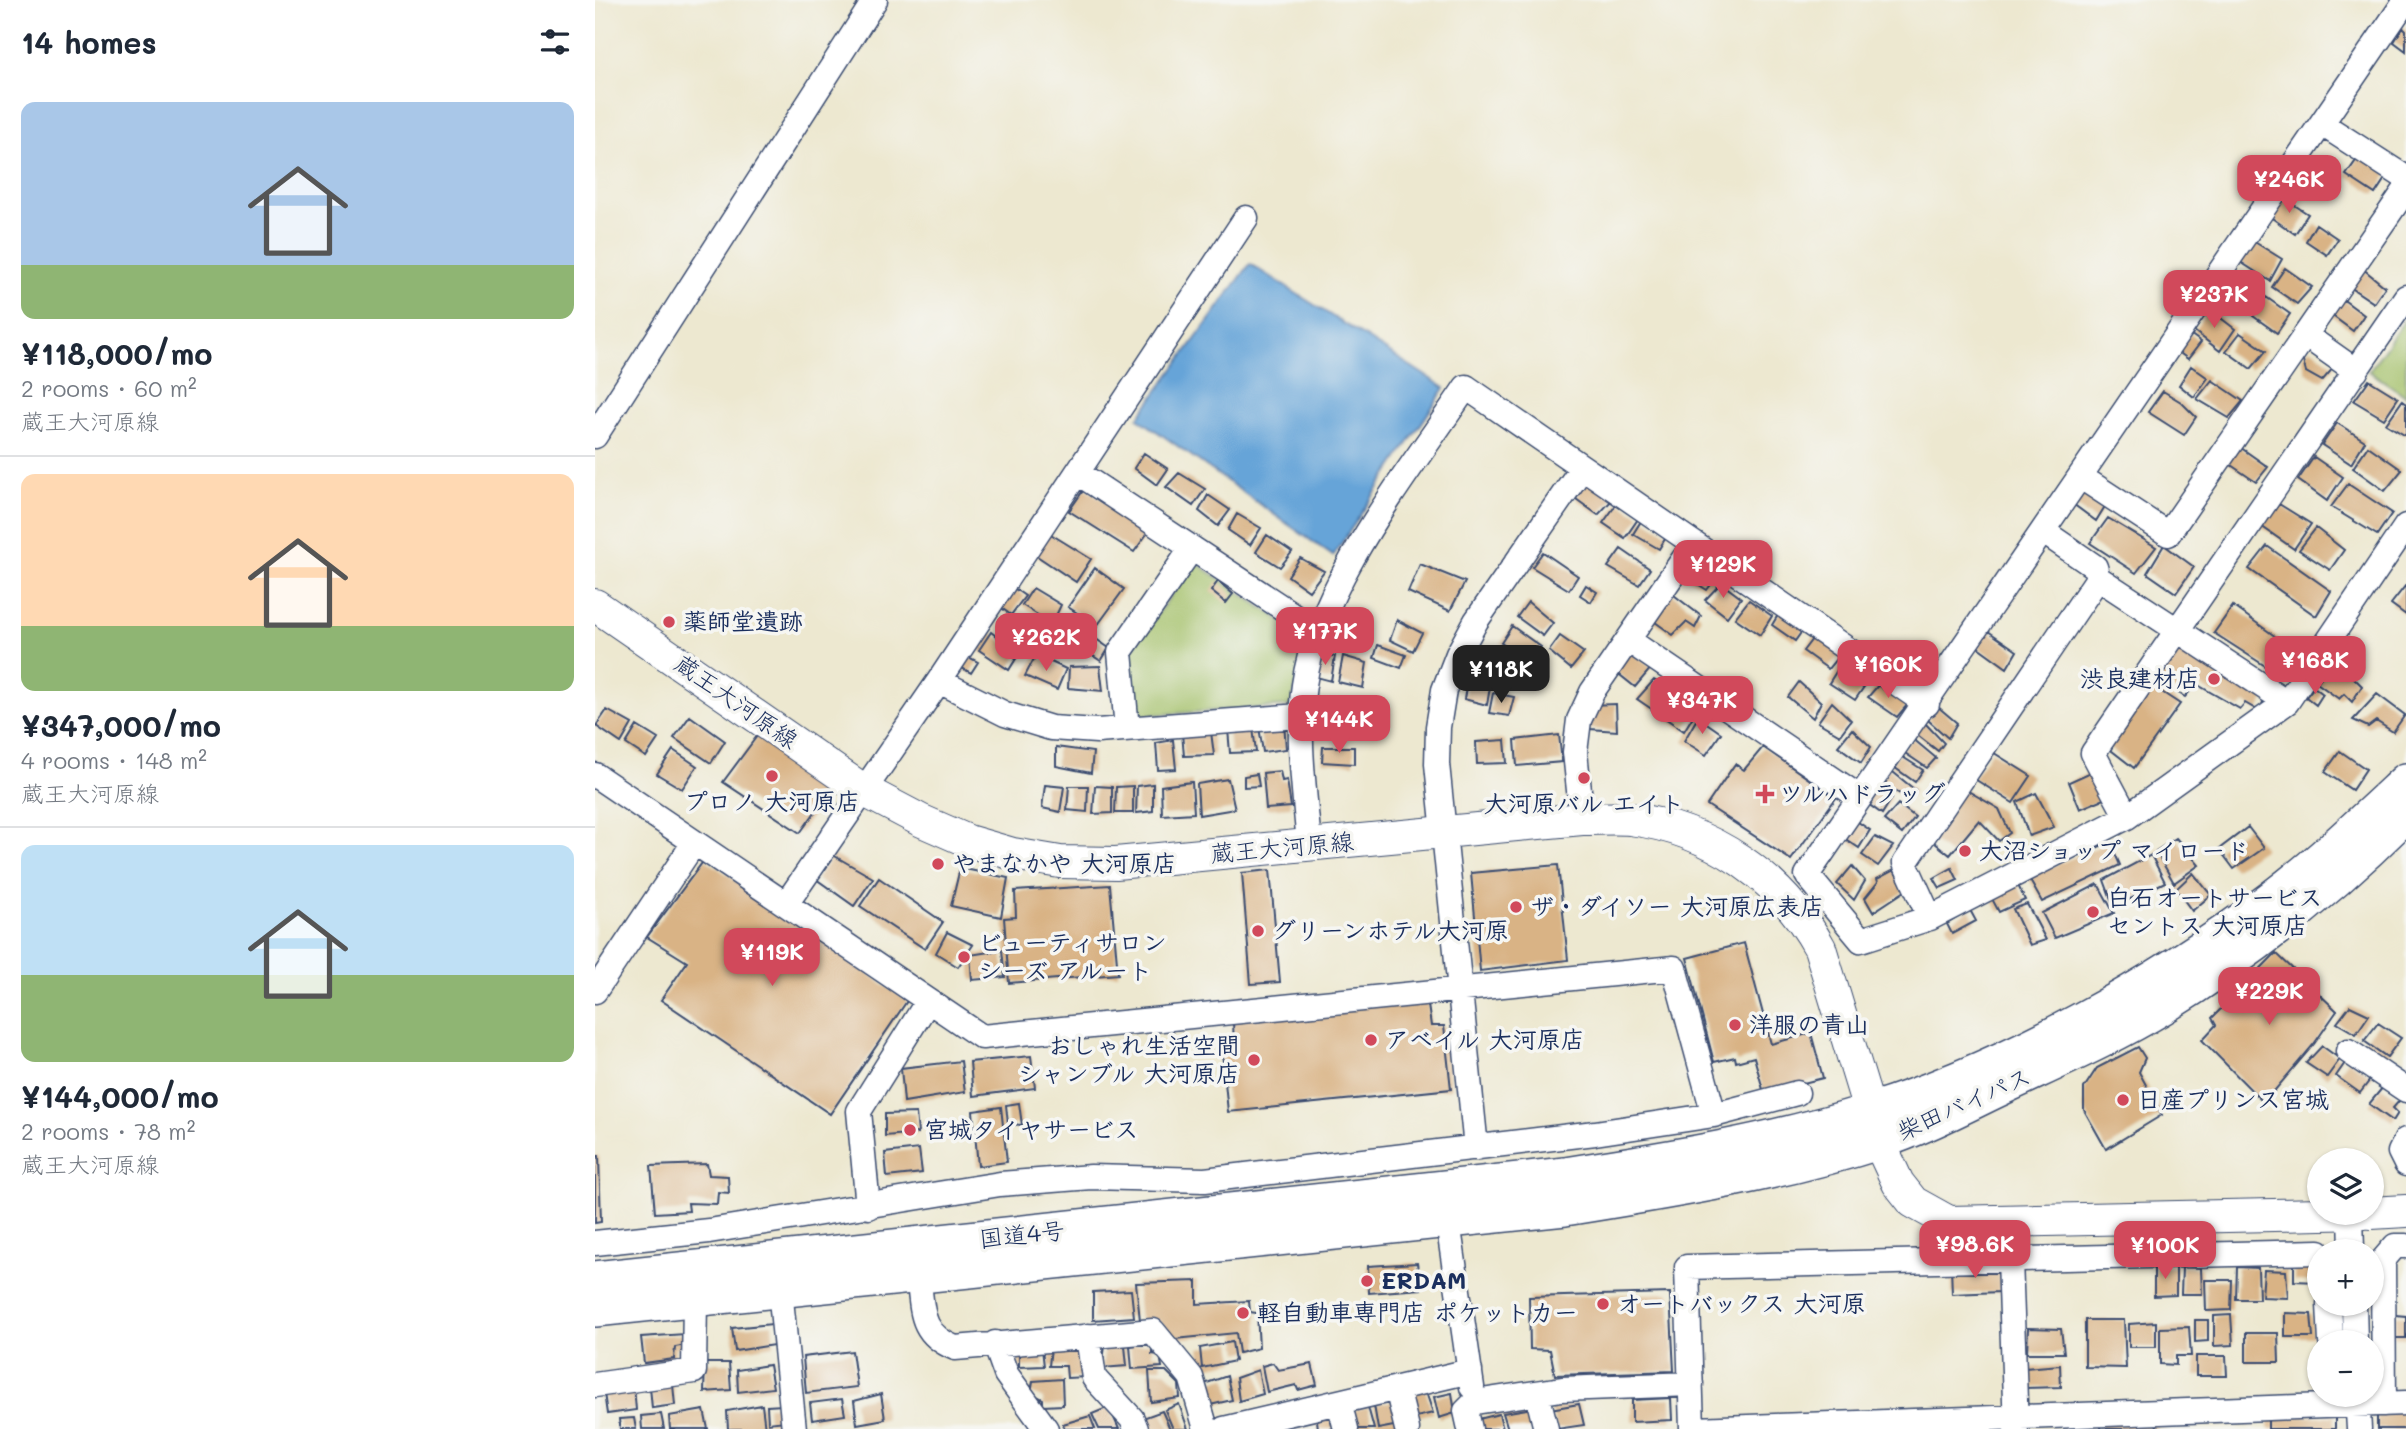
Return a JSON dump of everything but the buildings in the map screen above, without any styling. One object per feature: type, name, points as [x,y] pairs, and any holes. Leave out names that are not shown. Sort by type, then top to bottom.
[{"type":"highway","name":"柴田バイパス","points":[[1874,1126],[2171,968],[2271,899],[2339,843],[2406,781]]},
{"type":"highway","name":"柴田バイパス","points":[[1448,1205],[1565,1175],[1874,1126],[1927,1124],[2082,1050],[2160,1008],[2226,966],[2312,902],[2406,814]]},
{"type":"highway","name":"国道4号","points":[[595,1309],[918,1274],[1448,1205]]},
{"type":"highway","name":"国道4号","points":[[595,1279],[1448,1205]]},
{"type":"main road","name":"蔵王大河原線","points":[[595,605],[863,790],[968,841],[1060,862],[1116,863],[1446,834],[1581,819],[1630,819],[1676,829],[1735,857],[1778,891],[1806,924],[1820,948],[1874,1126],[1898,1183],[1913,1202],[1949,1222],[2307,1214]]},
{"type":"main road","points":[[2384,1212],[2406,1211]]},
{"type":"street","points":[[595,436],[875,0]]},
{"type":"street","points":[[2403,11],[2322,124],[1927,704],[1859,797],[1807,875],[1861,940],[1930,918],[2127,817],[2287,702],[2406,526]]},
{"type":"street","points":[[2322,124],[2406,177]]},
{"type":"street","points":[[2081,477],[2168,534],[2406,189]]},
{"type":"street","points":[[786,904],[939,681],[1246,218]]},
{"type":"street","points":[[2127,817],[2093,753],[2406,297]]},
{"type":"street","points":[[2305,335],[2356,371]]},
{"type":"street","points":[[1309,845],[1300,716],[1304,682],[1319,632],[1358,549],[1466,387],[1927,704]]},
{"type":"street","points":[[1476,1148],[1437,764],[1438,727],[1444,690],[1458,654],[1476,621],[1582,468]]},
{"type":"street","points":[[1078,473],[1319,632]]},
{"type":"street","points":[[2044,532],[2095,567],[2098,578],[2180,629],[2287,702]]},
{"type":"street","points":[[1581,819],[1575,752],[1579,720],[1592,692],[1694,544]]},
{"type":"street","points":[[1127,729],[1120,652],[1192,548]]},
{"type":"street","points":[[1930,918],[1905,863],[2098,578]]},
{"type":"street","points":[[1628,640],[1859,797]]},
{"type":"street","points":[[939,681],[1005,714],[1051,728],[1097,732],[1300,716]]},
{"type":"street","points":[[595,775],[982,1037],[1674,968],[1714,1115]]},
{"type":"street","points":[[595,991],[694,843]]},
{"type":"street","points":[[867,1207],[859,1111],[928,1001]]},
{"type":"street","points":[[2348,1051],[2406,1090]]},
{"type":"street","points":[[595,1242],[709,1231],[1000,1184],[1091,1177],[1205,1180],[1476,1148],[1714,1115],[1797,1093]]},
{"type":"street","points":[[2406,1140],[2400,1152],[2406,1164]]},
{"type":"street","points":[[1448,1205],[1475,1402]]},
{"type":"street","points":[[2395,1403],[2383,1260],[2395,1247],[2406,1246]]},
{"type":"street","points":[[2307,1252],[1687,1267],[1694,1429],[2187,1420],[2336,1407]]},
{"type":"street","points":[[2010,1259],[2016,1423]]},
{"type":"street","points":[[918,1274],[924,1322],[937,1341],[955,1348],[1153,1332],[1191,1377],[1206,1429]]},
{"type":"street","points":[[780,1289],[794,1429]]},
{"type":"street","points":[[595,1385],[694,1371],[695,1298]]},
{"type":"street","points":[[1088,1336],[1094,1378],[1132,1419],[1136,1429]]},
{"type":"street","points":[[995,1343],[1006,1374],[1045,1429]]},
{"type":"street","points":[[1224,1429],[1282,1422],[1339,1402],[1470,1371]]},
{"type":"street","points":[[1470,1429],[1466,1411],[1475,1402],[1537,1393],[1691,1384]]},
{"type":"street","points":[[1397,1388],[1407,1429]]},
{"type":"street","points":[[1537,1393],[1546,1429]]},
{"type":"street","points":[[1339,1402],[1346,1429]]},
{"type":"green space","points":[[2406,318],[2406,396],[2369,371]]},
{"type":"green space","points":[[1195,562],[1308,639],[1291,706],[1133,716],[1128,655]]},
{"type":"water","points":[[1250,264],[1445,388],[1333,556],[1138,418]]},
{"type":"place","name":"薬師堂遺跡","points":[[669,622]]},
{"type":"place","name":"渋良建材店","points":[[2214,679]]},
{"type":"place","name":"プロノ 大河原店","points":[[772,776]]},
{"type":"place","name":"大河原バル エイト","points":[[1584,778]]},
{"type":"place","name":"ツルハドラッグ","points":[[1765,794]]},
{"type":"place","name":"大沼ショップ マイロード","points":[[1965,851]]},
{"type":"place","name":"やまなかや 大河原店","points":[[938,864]]},
{"type":"place","name":"ザ・ダイソー 大河原広表店","points":[[1516,907]]},
{"type":"place","name":"白石オートサービス セントス 大河原店","points":[[2093,912]]},
{"type":"place","name":"グリーンホテル大河原","points":[[1258,931]]},
{"type":"place","name":"ビューティサロン シーズ アルート","points":[[964,957]]},
{"type":"place","name":"洋服の青山","points":[[1735,1025]]},
{"type":"place","name":"アベイル 大河原店","points":[[1371,1040]]},
{"type":"place","name":"おしゃれ生活空間 シャンブル 大河原店","points":[[1254,1060]]},
{"type":"place","name":"日産プリンス宮城","points":[[2123,1100]]},
{"type":"place","name":"宮城タイヤサービス","points":[[910,1130]]},
{"type":"place","name":"ERDAM","points":[[1367,1281]]},
{"type":"place","name":"オートバックス 大河原","points":[[1603,1304]]},
{"type":"place","name":"軽自動車専門店 ポケットカー","points":[[1243,1313]]}]
